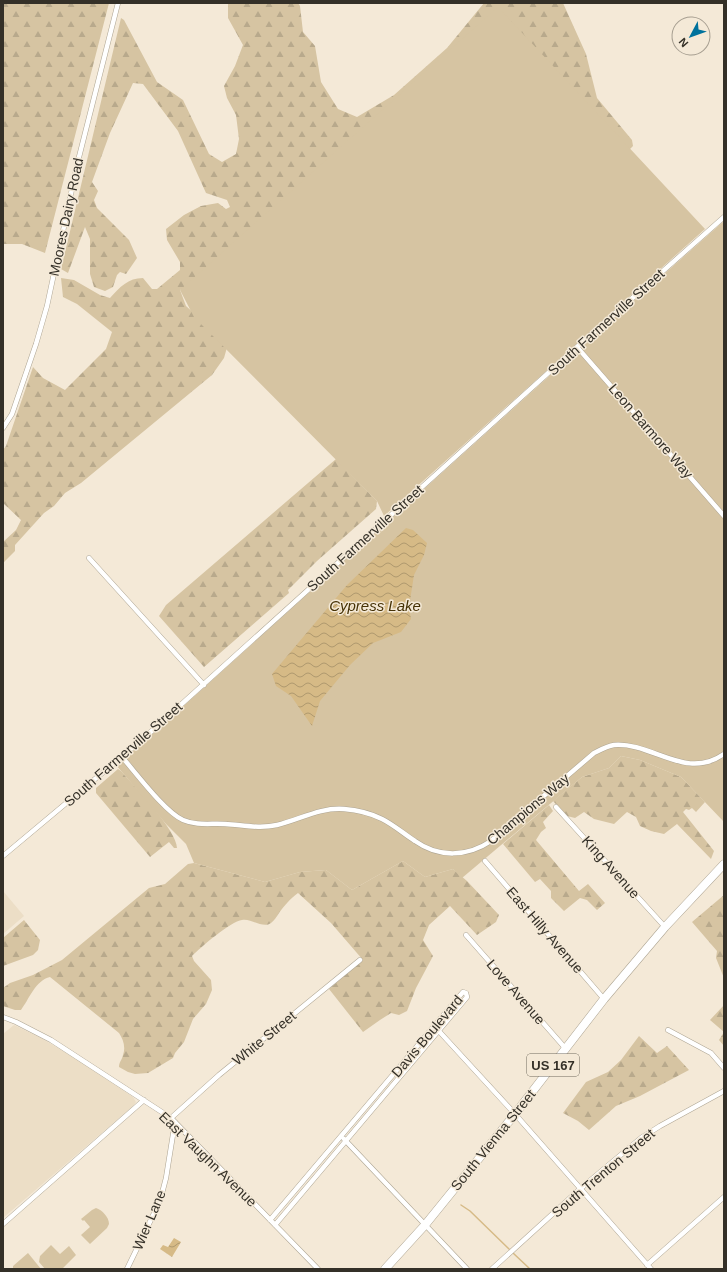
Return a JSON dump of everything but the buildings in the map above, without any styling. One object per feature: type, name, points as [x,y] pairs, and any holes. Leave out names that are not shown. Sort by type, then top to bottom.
[{"type":"highway","name":"South Vienna Street","points":[[385,1269],[425,1225],[515,1114],[604,999],[665,927],[724,864]]},
{"type":"street","name":"Moores Dairy Road","points":[[3,428],[12,414],[36,344],[47,306],[78,161],[118,3]]},
{"type":"street","name":"South Farmerville Street","points":[[3,856],[122,756],[204,684],[577,347],[724,218]]},
{"type":"street","name":"Leon Barmore Way","points":[[577,347],[724,516]]},
{"type":"street","points":[[89,558],[204,684]]},
{"type":"street","name":"Champions Way","points":[[122,756],[168,809],[192,823],[208,825],[224,824],[244,827],[275,826],[323,811],[344,809],[360,811],[376,816],[393,825],[426,848],[450,854],[474,850],[491,841],[594,753],[604,748],[614,745],[628,746],[677,762],[694,764],[708,762],[724,754]]},
{"type":"street","name":"King Avenue","points":[[556,807],[665,927]]},
{"type":"street","name":"East Hilly Avenue","points":[[485,861],[604,999]]},
{"type":"street","name":"Love Avenue","points":[[466,935],[566,1049]]},
{"type":"street","name":"White Street","points":[[171,1118],[219,1075],[360,960]]},
{"type":"street","name":"Davis Boulevard","points":[[270,1220],[344,1138],[438,1031],[467,997],[466,993],[463,992],[434,1026],[344,1138],[275,1224]]},
{"type":"street","name":"East Vaughn Avenue","points":[[3,1017],[51,1040],[171,1118],[318,1269]]},
{"type":"street","points":[[434,1026],[515,1114],[649,1267],[724,1197]]},
{"type":"street","points":[[668,1030],[711,1053],[717,1058],[724,1068]]},
{"type":"street","name":"South Trenton Street","points":[[493,1269],[580,1189],[641,1138],[724,1091]]},
{"type":"street","points":[[3,1224],[144,1100]]},
{"type":"street","name":"Wier Lane","points":[[127,1269],[160,1201],[166,1178],[175,1122]]},
{"type":"street","points":[[344,1138],[467,1269]]},
{"type":"shaded area","points":[[3,891],[24,916],[3,934]]},
{"type":"shaded area","points":[[14,1025],[41,1038],[73,1057],[133,1097],[136,1102],[3,1218],[3,1034]]},
{"type":"green space","points":[[3,3],[109,3],[45,253],[22,244],[3,244]]},
{"type":"green space","points":[[228,3],[298,3],[300,6],[303,32],[315,46],[321,82],[338,109],[357,117],[394,95],[447,48],[484,3],[563,3],[586,54],[597,98],[632,140],[633,146],[628,151],[180,290],[186,306],[228,344],[224,358],[212,375],[81,483],[65,493],[54,506],[44,513],[15,545],[15,551],[3,563],[3,542],[16,530],[21,520],[3,503],[3,450],[6,446],[33,367],[43,378],[65,390],[106,349],[112,332],[77,304],[63,297],[61,278],[74,280],[100,295],[110,298],[117,290],[129,281],[138,278],[143,278],[152,289],[157,289],[180,270],[180,262],[167,240],[166,229],[184,215],[201,206],[218,203],[226,209],[230,207],[227,200],[206,193],[178,131],[143,84],[133,83],[110,133],[92,182],[98,191],[94,200],[97,208],[129,240],[137,258],[126,274],[120,272],[117,275],[113,287],[105,291],[94,287],[90,274],[90,239],[85,227],[68,273],[61,269],[121,18],[124,20],[157,82],[183,100],[209,154],[222,162],[236,154],[239,139],[236,115],[227,98],[224,86],[235,66],[243,45],[228,18]]},
{"type":"green space","points":[[498,7],[705,229],[384,516],[377,501],[194,317],[180,290]]},
{"type":"green space","points":[[724,221],[724,822],[681,777],[640,760],[621,756],[609,768],[582,777],[462,878],[453,869],[425,877],[403,861],[352,890],[326,870],[300,872],[265,882],[194,863],[186,844],[166,824],[116,765],[138,747],[567,360]]},
{"type":"green space","points":[[336,459],[377,501],[376,509],[317,561],[288,590],[289,593],[204,667],[159,616],[166,605]]},
{"type":"green space","points":[[621,756],[640,760],[681,777],[705,802],[696,812],[692,808],[689,810],[686,809],[683,812],[714,851],[711,859],[677,824],[664,834],[651,831],[640,826],[636,817],[627,812],[614,824],[594,819],[584,812],[575,818],[567,816],[553,801],[582,777],[609,768]]},
{"type":"green space","points":[[118,769],[163,820],[175,840],[177,848],[174,848],[169,842],[150,857],[96,793],[96,788]]},
{"type":"green space","points":[[549,805],[553,811],[543,822],[546,828],[541,832],[536,840],[579,891],[588,884],[605,903],[597,910],[587,900],[580,898],[564,911],[551,898],[551,891],[540,879],[535,882],[503,844]]},
{"type":"green space","points":[[403,861],[425,877],[453,869],[467,881],[499,915],[496,922],[477,935],[450,906],[429,925],[423,940],[433,956],[416,988],[407,1011],[399,1015],[391,1013],[363,1032],[329,989],[363,960],[331,923],[298,893],[268,925],[249,920],[237,922],[216,935],[192,956],[194,961],[211,980],[212,990],[206,1004],[193,1019],[184,1042],[173,1058],[148,1073],[135,1074],[119,1067],[123,1057],[124,1046],[123,1040],[119,1033],[50,977],[41,982],[33,990],[21,1010],[15,1010],[3,1006],[3,988],[10,983],[33,975],[62,960],[149,888],[165,884],[188,864],[194,863],[265,882],[300,872],[326,870],[352,890]]},
{"type":"green space","points":[[724,895],[724,978],[716,958],[717,951],[692,922]]},
{"type":"green space","points":[[24,920],[40,940],[38,950],[33,955],[3,966],[3,938]]},
{"type":"green space","points":[[724,1005],[724,1032],[710,1020]]},
{"type":"green space","points":[[724,1032],[724,1046],[719,1040]]},
{"type":"green space","points":[[639,1036],[657,1053],[667,1046],[689,1070],[640,1096],[616,1106],[589,1130],[578,1121],[563,1113],[586,1082],[608,1072],[621,1060]]},
{"type":"green space","points":[[96,1208],[105,1214],[109,1224],[107,1228],[90,1244],[81,1235],[90,1227],[84,1220],[83,1221],[81,1219]]},
{"type":"green space","points":[[51,1245],[60,1254],[69,1246],[76,1255],[62,1269],[45,1269],[39,1262],[40,1256]]},
{"type":"green space","points":[[28,1253],[41,1269],[13,1269],[13,1266]]},
{"type":"water","name":"Cypress Lake","points":[[406,528],[413,530],[427,543],[424,555],[414,575],[409,607],[411,619],[401,632],[373,643],[350,665],[320,701],[312,726],[291,696],[276,686],[272,674],[347,585]]},
{"type":"water","points":[[174,1238],[181,1242],[172,1257],[160,1249],[163,1245],[168,1247]]},
{"type":"waterway","points":[[461,1205],[470,1211],[509,1249]]},
{"type":"waterway","points":[[513,1253],[530,1269]]}]
